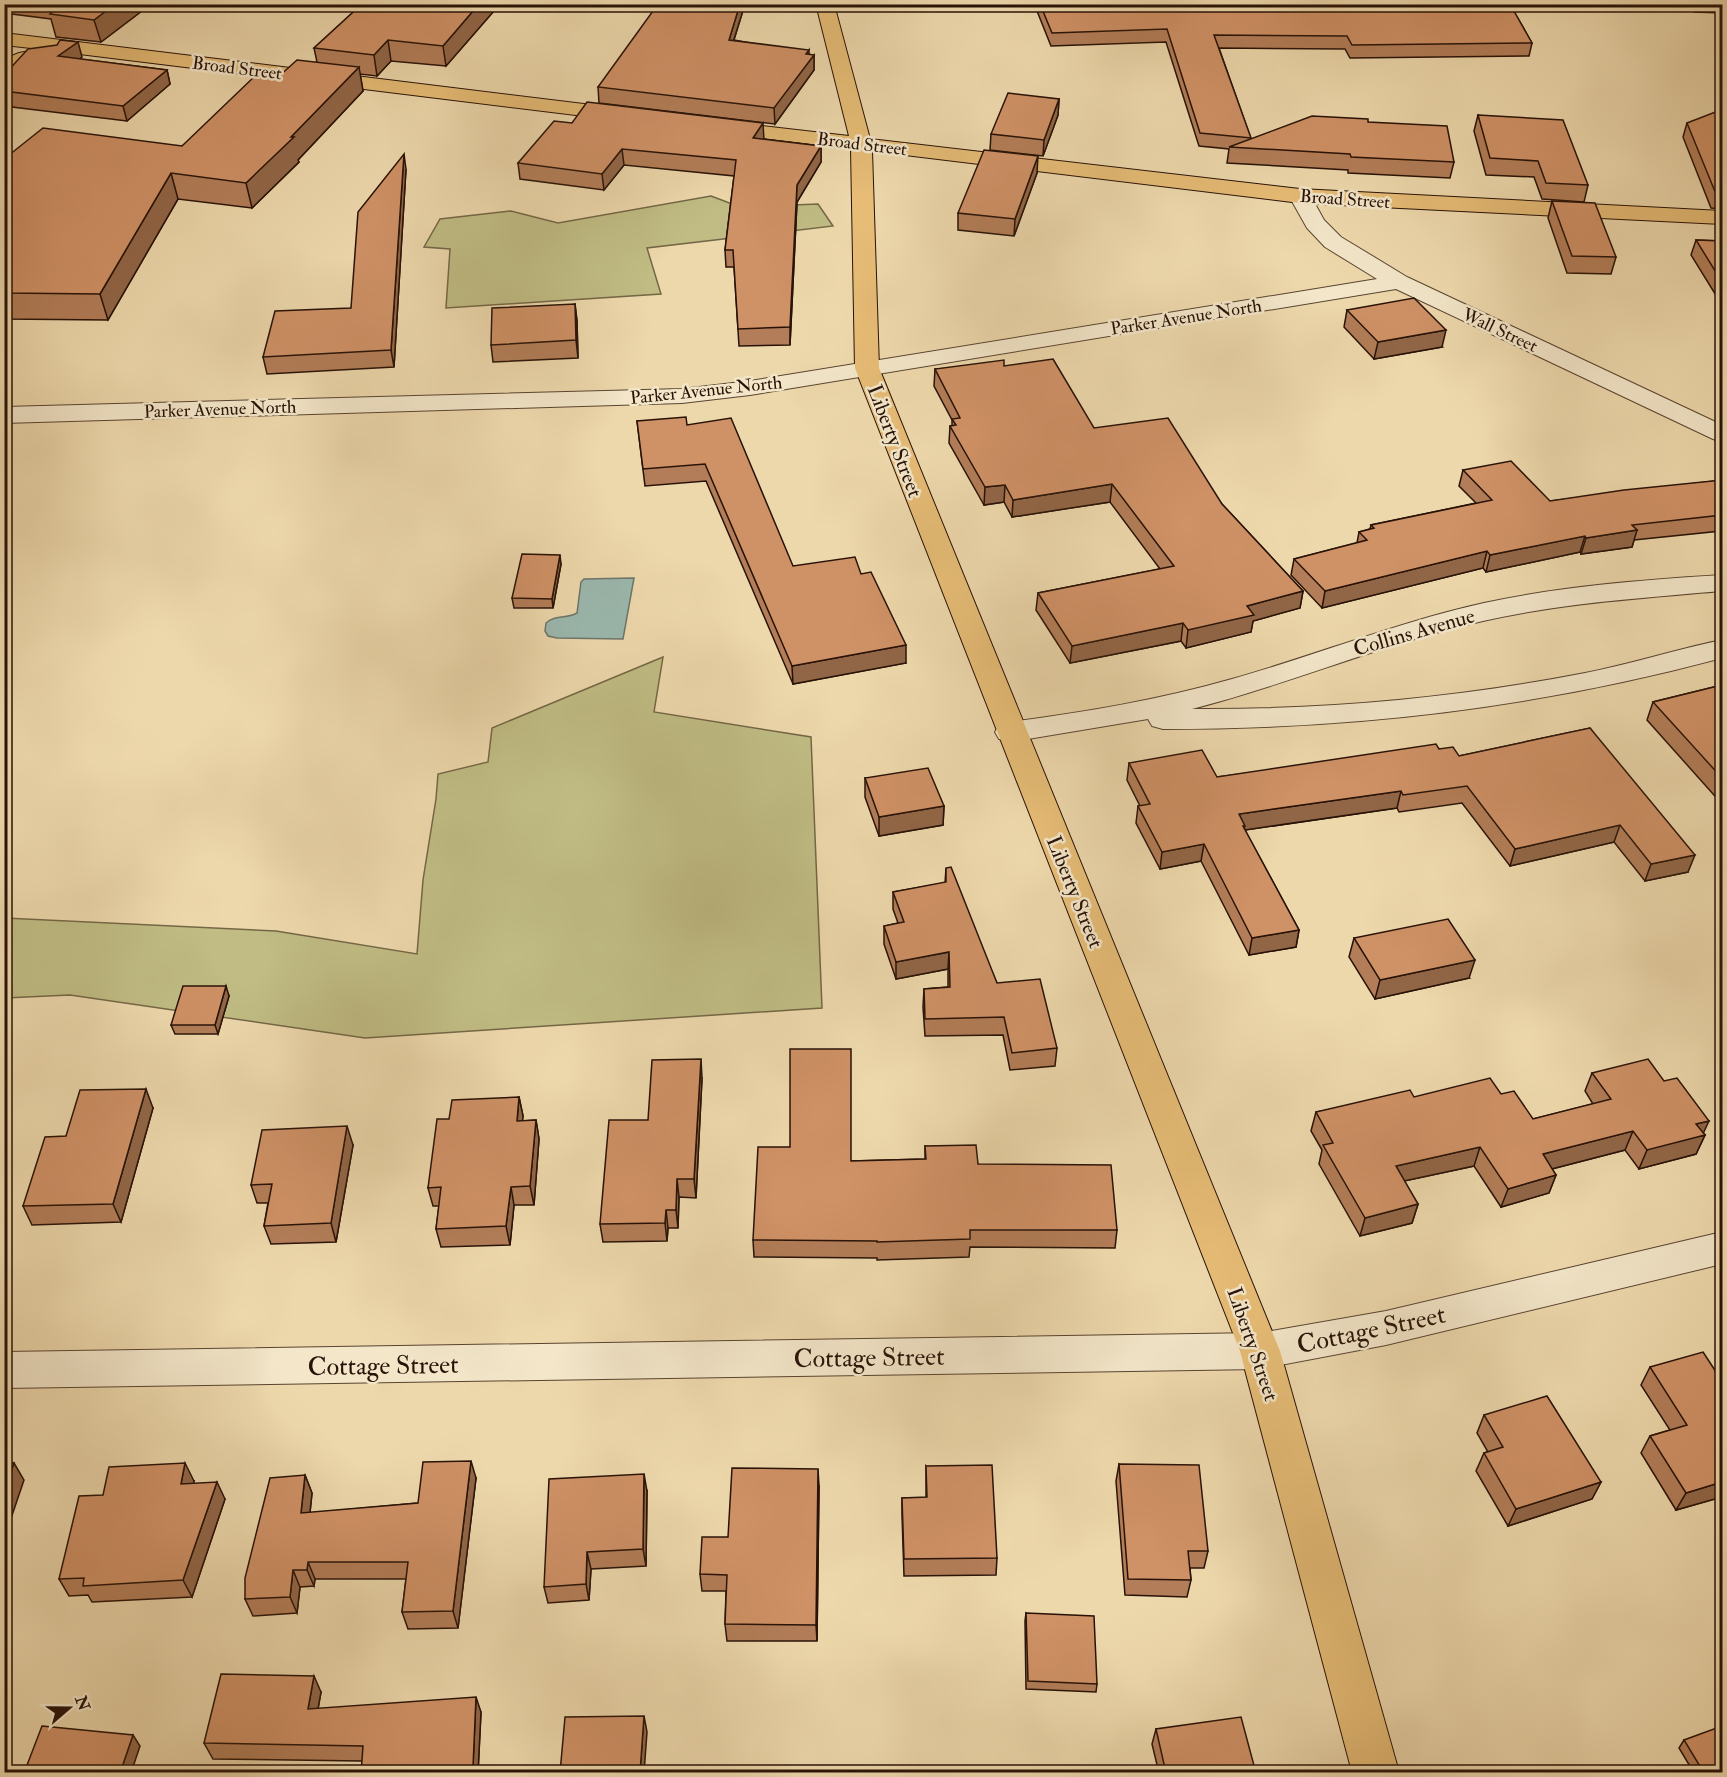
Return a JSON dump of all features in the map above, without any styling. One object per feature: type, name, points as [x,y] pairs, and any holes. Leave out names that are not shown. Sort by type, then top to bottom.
[{"type":"main road","name":"Liberty Street","points":[[825,4],[861,144],[867,368],[1010,732],[1260,1351],[1376,1773]]},
{"type":"main road","name":"Broad Street","points":[[4,39],[648,118]]},
{"type":"main road","points":[[4,67],[26,57],[97,51]]},
{"type":"main road","name":"Broad Street","points":[[696,124],[1300,196],[1722,217]]},
{"type":"street","name":"Wall Street","points":[[1300,196],[1315,223],[1333,242],[1399,282],[1722,434]]},
{"type":"street","name":"Parker Avenue North","points":[[4,415],[661,397],[750,388],[1399,282]]},
{"type":"street","name":"Collins Avenue","points":[[1010,732],[1113,718],[1186,702],[1246,685],[1396,635],[1483,612],[1563,597],[1722,583]]},
{"type":"street","name":"Collins Avenue","points":[[1113,718],[1262,719],[1338,715],[1444,704],[1628,673],[1722,649]]},
{"type":"street","name":"Cottage Street","points":[[4,1370],[1260,1351],[1386,1328],[1722,1248]]},
{"type":"shaded area","points":[[711,196],[740,207],[818,204],[833,226],[647,248],[661,294],[446,308],[450,249],[424,247],[440,219],[511,211],[558,223]]},
{"type":"shaded area","points":[[663,657],[654,712],[811,737],[822,1008],[365,1038],[70,995],[5,998],[5,918],[276,931],[417,954],[423,880],[438,774],[488,762],[492,728]]},
{"type":"water","points":[[634,578],[623,639],[548,636],[545,631],[546,623],[554,618],[577,613],[581,582],[584,579]]},
{"type":"building","points":[[59,4],[115,4],[94,20],[50,14]]},
{"type":"building","points":[[362,4],[479,4],[443,46],[388,40],[374,55],[314,48]]},
{"type":"building","points":[[658,4],[740,4],[729,40],[809,50],[806,54],[814,55],[774,108],[598,87]]},
{"type":"building","points":[[1040,4],[1510,4],[1532,43],[1352,45],[1347,36],[1214,35],[1251,138],[1200,133],[1167,29],[1052,33]]},
{"type":"building","points":[[60,40],[78,42],[58,56],[167,70],[123,106],[4,91],[4,75],[28,49],[57,45]]},
{"type":"building","points":[[297,60],[359,67],[291,137],[294,137],[246,183],[171,173],[100,294],[4,293],[4,159],[43,128],[182,146],[256,75],[277,78]]},
{"type":"building","points":[[1008,93],[1059,99],[1044,140],[991,134]]},
{"type":"building","points":[[587,102],[763,123],[753,138],[821,146],[797,185],[790,327],[738,329],[733,250],[725,250],[736,160],[622,149],[602,174],[518,163],[554,121],[572,123]]},
{"type":"building","points":[[1718,111],[1722,121],[1722,194],[1716,194],[1687,123]]},
{"type":"building","points":[[1478,115],[1563,120],[1588,185],[1546,183],[1538,161],[1490,158]]},
{"type":"building","points":[[1312,116],[1368,119],[1368,122],[1447,126],[1454,162],[1351,157],[1350,154],[1229,147]]},
{"type":"building","points":[[984,150],[1038,156],[1015,219],[958,213]]},
{"type":"building","points":[[404,154],[391,350],[263,357],[275,311],[351,308],[358,212]]},
{"type":"building","points":[[1552,201],[1595,203],[1616,257],[1572,256]]},
{"type":"building","points":[[1696,240],[1722,241],[1722,282]]},
{"type":"building","points":[[1414,298],[1446,330],[1378,342],[1347,310]]},
{"type":"building","points":[[575,304],[576,340],[491,345],[492,308]]},
{"type":"building","points":[[1053,359],[1094,428],[1168,418],[1222,504],[1303,591],[1247,606],[1254,615],[1188,630],[1183,623],[1072,646],[1038,593],[1174,566],[1112,484],[1013,500],[1005,485],[985,487],[950,426],[956,425],[952,419],[960,418],[935,369],[1004,360],[1004,366]]},
{"type":"building","points":[[686,417],[687,425],[731,418],[793,566],[855,557],[861,574],[871,572],[906,645],[792,666],[705,464],[643,469],[637,421]]},
{"type":"building","points":[[1511,461],[1550,501],[1624,490],[1722,480],[1722,515],[1632,525],[1637,530],[1586,538],[1585,536],[1490,555],[1487,551],[1325,591],[1294,559],[1367,540],[1359,532],[1374,528],[1371,525],[1492,500],[1463,470]]},
{"type":"building","points":[[522,554],[560,555],[552,599],[512,598]]},
{"type":"building","points":[[1722,685],[1722,778],[1653,702]]},
{"type":"building","points":[[1590,728],[1695,855],[1651,864],[1620,825],[1515,849],[1467,786],[1403,795],[1401,791],[1239,814],[1245,826],[1243,826],[1299,930],[1252,938],[1204,844],[1162,852],[1138,806],[1150,804],[1129,763],[1202,750],[1217,777],[1436,744],[1439,749],[1453,747],[1459,756]]},
{"type":"building","points":[[928,768],[944,806],[879,817],[865,778]]},
{"type":"building","points":[[951,867],[997,983],[1040,979],[1057,1048],[1012,1053],[1004,1017],[925,1019],[924,989],[950,987],[949,952],[896,962],[884,926],[904,922],[893,892],[946,882],[946,868]]},
{"type":"building","points":[[1448,919],[1475,960],[1380,980],[1354,938]]},
{"type":"building","points":[[183,986],[226,986],[215,1025],[171,1025]]},
{"type":"building","points":[[790,1049],[851,1049],[851,1161],[926,1159],[925,1146],[976,1145],[978,1164],[1111,1165],[1117,1230],[970,1230],[970,1239],[877,1242],[753,1240],[758,1147],[790,1147]]},
{"type":"building","points":[[701,1059],[694,1179],[677,1179],[676,1210],[666,1210],[665,1223],[600,1224],[609,1120],[648,1120],[652,1060]]},
{"type":"building","points":[[1648,1059],[1664,1081],[1677,1078],[1709,1121],[1696,1124],[1705,1135],[1647,1150],[1633,1131],[1543,1154],[1556,1175],[1508,1189],[1480,1147],[1396,1166],[1418,1204],[1365,1218],[1323,1145],[1333,1143],[1316,1112],[1410,1090],[1414,1097],[1490,1078],[1501,1094],[1514,1091],[1533,1119],[1611,1099],[1592,1073]]},
{"type":"building","points":[[146,1089],[113,1204],[23,1206],[45,1137],[66,1136],[80,1090]]},
{"type":"building","points":[[519,1097],[517,1121],[536,1120],[530,1186],[511,1187],[506,1226],[436,1229],[441,1187],[428,1188],[437,1119],[449,1119],[452,1100]]},
{"type":"building","points":[[347,1126],[331,1223],[264,1226],[272,1184],[251,1185],[262,1130]]},
{"type":"building","points":[[1703,1352],[1722,1381],[1722,1482],[1686,1493],[1650,1436],[1687,1425],[1650,1367]]},
{"type":"building","points":[[1547,1396],[1601,1482],[1516,1509],[1484,1453],[1503,1447],[1484,1415]]},
{"type":"building","points":[[471,1461],[453,1611],[402,1612],[408,1562],[308,1562],[307,1570],[293,1570],[290,1597],[245,1599],[245,1578],[270,1478],[305,1475],[301,1513],[418,1503],[423,1462]]},
{"type":"building","points":[[4,1463],[14,1463],[4,1490]]},
{"type":"building","points":[[185,1463],[181,1484],[217,1482],[183,1580],[83,1586],[84,1578],[59,1579],[79,1496],[103,1495],[109,1467]]},
{"type":"building","points":[[1119,1464],[1199,1465],[1208,1551],[1188,1551],[1191,1580],[1128,1579]]},
{"type":"building","points":[[992,1465],[997,1558],[904,1559],[902,1498],[927,1497],[926,1466]]},
{"type":"building","points":[[732,1468],[818,1469],[816,1625],[725,1624],[727,1575],[700,1574],[702,1537],[728,1537]]},
{"type":"building","points":[[644,1474],[643,1549],[587,1552],[586,1584],[544,1587],[549,1479]]},
{"type":"building","points":[[1026,1613],[1094,1616],[1097,1684],[1028,1681]]},
{"type":"building","points":[[221,1674],[314,1676],[308,1709],[476,1697],[473,1767],[415,1773],[361,1773],[363,1746],[204,1743]]},
{"type":"building","points":[[644,1716],[640,1773],[560,1773],[565,1717]]},
{"type":"building","points":[[1241,1717],[1256,1773],[1166,1773],[1156,1729]]},
{"type":"building","points":[[42,1726],[133,1735],[120,1773],[24,1773]]},
{"type":"building","points":[[1722,1726],[1722,1773],[1704,1773],[1684,1740]]}]
